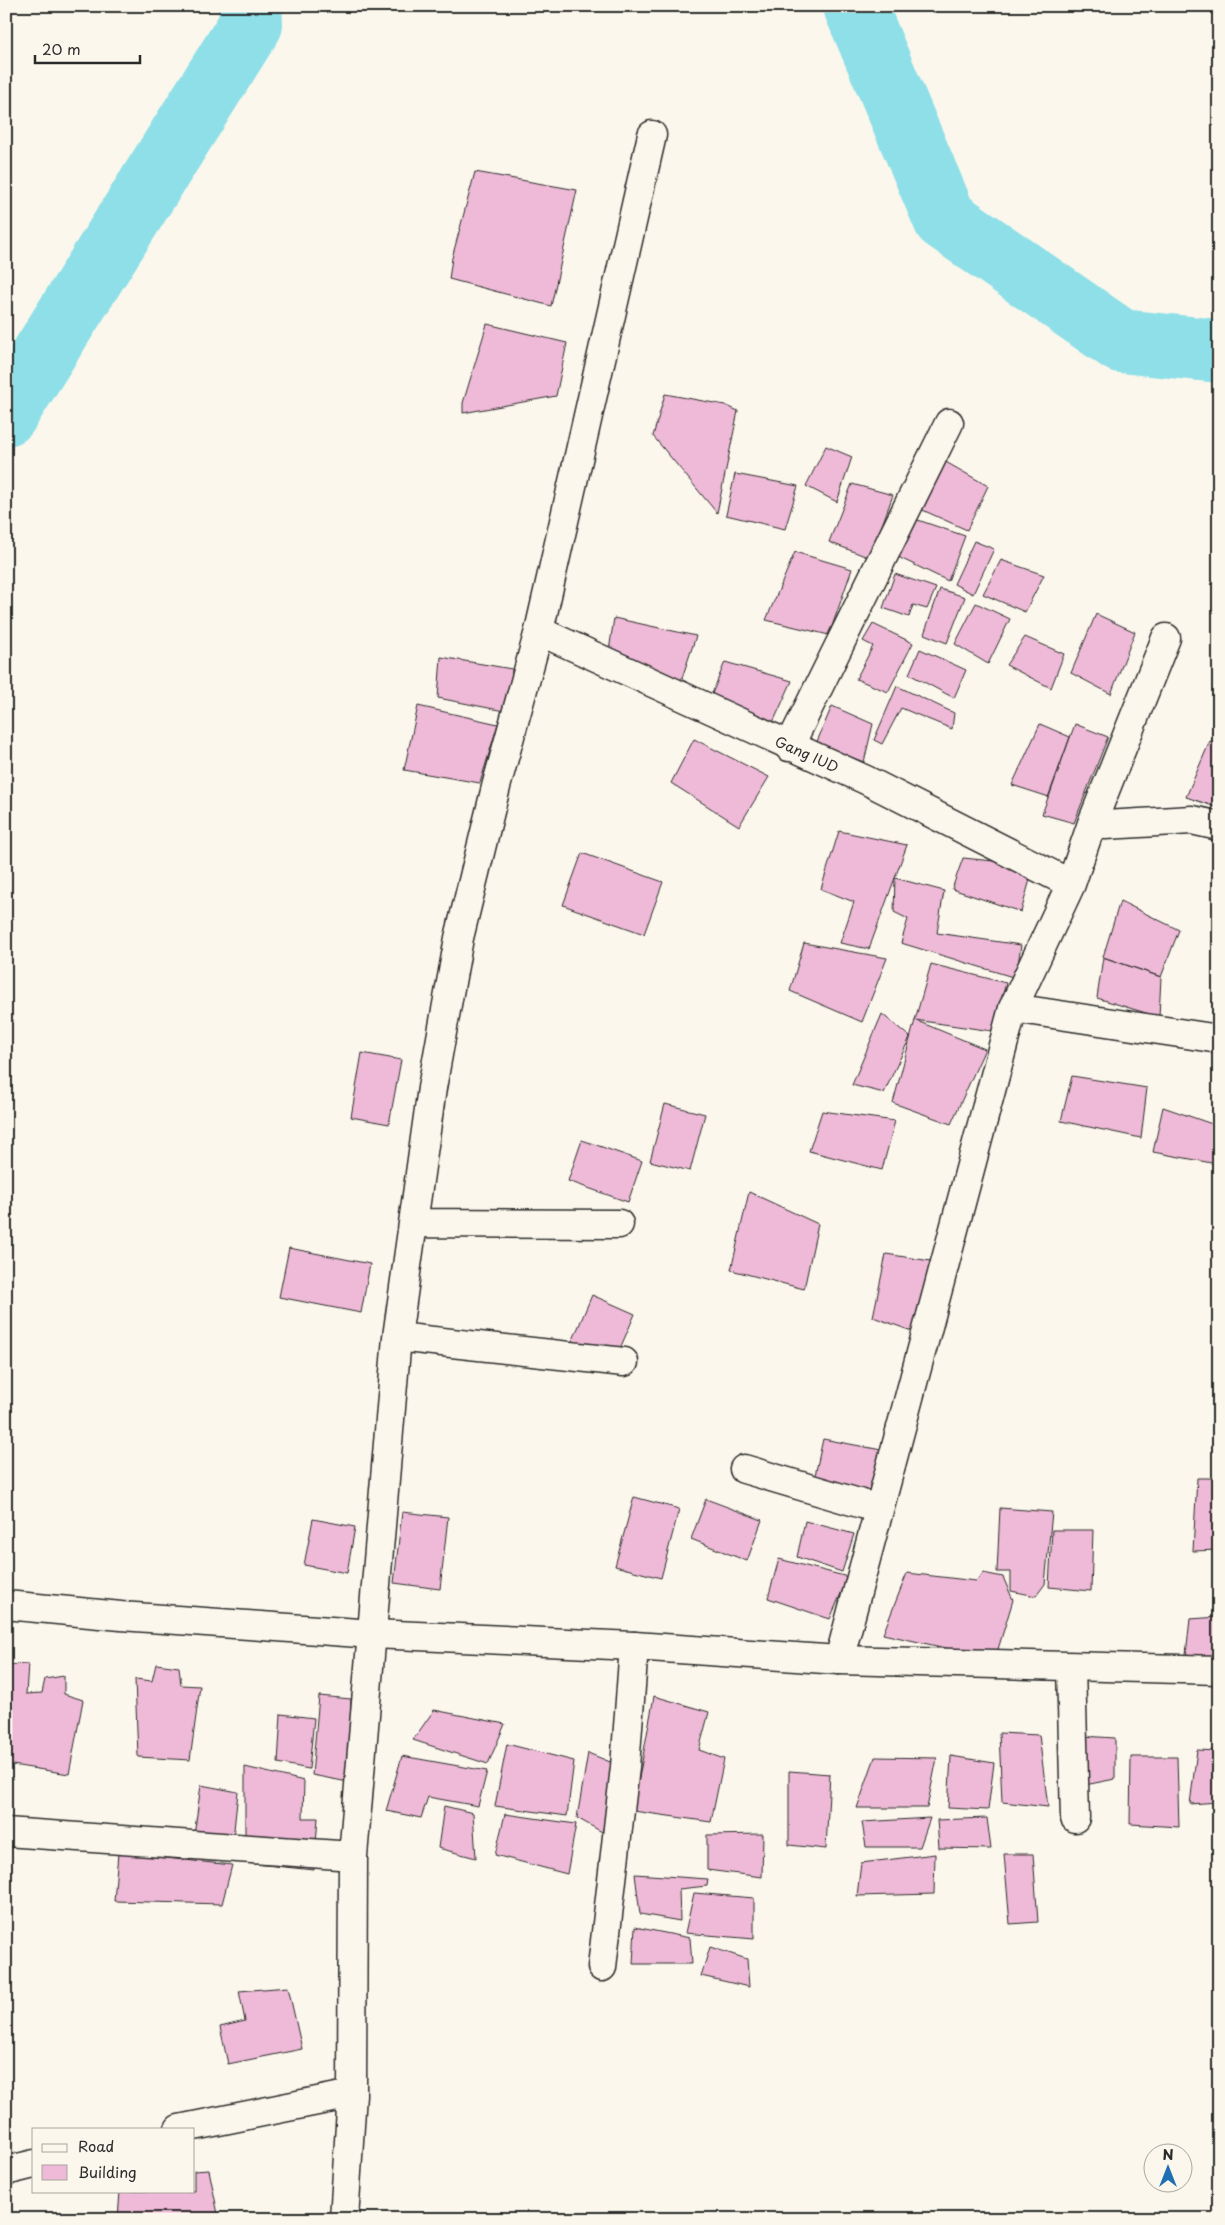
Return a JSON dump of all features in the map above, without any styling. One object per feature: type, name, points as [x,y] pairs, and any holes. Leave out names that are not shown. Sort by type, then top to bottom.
[{"type":"street","points":[[344,2219],[352,2094],[353,1856],[397,1337],[432,1088],[459,938],[496,787],[540,631],[652,135]]},
{"type":"street","points":[[789,746],[949,423]]},
{"type":"street","name":"Gang IUD","points":[[540,631],[866,780],[1071,884]]},
{"type":"street","points":[[839,1660],[1013,1008],[1071,884],[1092,823],[1166,638]]},
{"type":"street","points":[[1092,823],[1192,820],[1219,826]]},
{"type":"street","points":[[1013,1008],[1219,1039]]},
{"type":"street","points":[[413,1223],[619,1224]]},
{"type":"street","points":[[397,1337],[624,1362]]},
{"type":"street","points":[[744,1469],[879,1509]]},
{"type":"street","points":[[6,1605],[121,1616],[373,1634],[634,1646],[839,1660],[1219,1670]]},
{"type":"street","points":[[602,1967],[625,1773],[634,1646]]},
{"type":"street","points":[[1071,1667],[1075,1818]]},
{"type":"street","points":[[6,1832],[353,1856]]},
{"type":"street","points":[[184,2128],[352,2094]]},
{"type":"street","points":[[6,2171],[32,2164]]},
{"type":"building","points":[[475,172],[577,190],[551,306],[449,279],[452,258]]},
{"type":"building","points":[[487,324],[567,343],[556,396],[463,413],[463,403]]},
{"type":"building","points":[[665,394],[725,405],[738,411],[717,513],[653,436]]},
{"type":"building","points":[[826,446],[852,457],[837,502],[806,486]]},
{"type":"building","points":[[944,461],[988,486],[967,530],[918,508]]},
{"type":"building","points":[[735,474],[798,486],[785,529],[726,515]]},
{"type":"building","points":[[852,484],[893,495],[870,558],[829,542]]},
{"type":"building","points":[[912,518],[965,536],[948,581],[896,556]]},
{"type":"building","points":[[974,541],[994,549],[973,594],[954,584]]},
{"type":"building","points":[[795,552],[852,569],[829,635],[766,620]]},
{"type":"building","points":[[1001,560],[1044,575],[1025,612],[983,594]]},
{"type":"building","points":[[895,574],[936,588],[927,609],[913,605],[909,617],[883,608]]},
{"type":"building","points":[[940,589],[965,597],[947,643],[924,634]]},
{"type":"building","points":[[976,603],[1010,619],[988,664],[955,644]]},
{"type":"building","points":[[1096,614],[1135,632],[1111,694],[1071,673]]},
{"type":"building","points":[[614,618],[696,636],[676,696],[605,677]]},
{"type":"building","points":[[873,624],[913,643],[888,692],[856,679],[873,646],[863,641]]},
{"type":"building","points":[[1025,637],[1064,654],[1051,688],[1006,665]]},
{"type":"building","points":[[920,649],[966,670],[954,698],[909,674]]},
{"type":"building","points":[[441,657],[512,669],[509,712],[438,698]]},
{"type":"building","points":[[725,662],[792,681],[771,727],[709,701]]},
{"type":"building","points":[[897,686],[954,713],[952,729],[901,708],[882,744],[874,740]]},
{"type":"building","points":[[418,706],[498,724],[480,783],[404,770]]},
{"type":"building","points":[[832,706],[873,724],[864,762],[816,744]]},
{"type":"building","points":[[1219,715],[1219,736],[1212,733]]},
{"type":"building","points":[[1040,724],[1070,737],[1049,797],[1012,785]]},
{"type":"building","points":[[1075,724],[1108,737],[1074,823],[1042,814]]},
{"type":"building","points":[[694,739],[769,777],[739,826],[671,783]]},
{"type":"building","points":[[1210,741],[1219,744],[1219,808],[1186,797]]},
{"type":"building","points":[[839,831],[907,845],[869,949],[840,943],[854,902],[821,889]]},
{"type":"building","points":[[582,853],[663,882],[644,934],[563,905]]},
{"type":"building","points":[[963,858],[1034,865],[1021,912],[952,889]]},
{"type":"building","points":[[895,878],[944,891],[937,933],[1021,945],[1016,978],[901,943],[908,919],[894,912]]},
{"type":"building","points":[[1120,901],[1179,930],[1161,977],[1103,957]]},
{"type":"building","points":[[804,943],[887,958],[862,1022],[790,991]]},
{"type":"building","points":[[1103,957],[1161,977],[1159,1017],[1097,998]]},
{"type":"building","points":[[931,964],[1006,983],[992,1031],[915,1020]]},
{"type":"building","points":[[882,1014],[910,1037],[884,1093],[852,1085]]},
{"type":"building","points":[[915,1020],[985,1049],[951,1124],[893,1103]]},
{"type":"building","points":[[362,1053],[401,1060],[389,1124],[351,1117]]},
{"type":"building","points":[[1072,1076],[1147,1088],[1141,1138],[1061,1121]]},
{"type":"building","points":[[665,1104],[705,1114],[690,1171],[650,1161]]},
{"type":"building","points":[[1163,1107],[1215,1125],[1217,1164],[1153,1152]]},
{"type":"building","points":[[822,1111],[895,1121],[882,1170],[809,1151]]},
{"type":"building","points":[[1219,1133],[1219,1163],[1217,1164]]},
{"type":"building","points":[[582,1140],[642,1161],[628,1202],[568,1181]]},
{"type":"building","points":[[749,1192],[818,1224],[804,1289],[731,1270]]},
{"type":"building","points":[[289,1248],[370,1264],[361,1313],[279,1297]]},
{"type":"building","points":[[886,1254],[937,1262],[920,1334],[873,1317]]},
{"type":"building","points":[[592,1295],[635,1314],[615,1360],[572,1342]]},
{"type":"building","points":[[823,1439],[887,1451],[876,1500],[814,1480]]},
{"type":"building","points":[[1197,1478],[1219,1478],[1219,1550],[1193,1551]]},
{"type":"building","points":[[634,1497],[679,1509],[661,1578],[615,1566]]},
{"type":"building","points":[[706,1499],[762,1520],[747,1561],[691,1539]]},
{"type":"building","points":[[1000,1508],[1052,1512],[1045,1584],[1036,1596],[1011,1591],[1011,1572],[997,1572]]},
{"type":"building","points":[[402,1512],[448,1517],[440,1589],[394,1583]]},
{"type":"building","points":[[313,1519],[355,1527],[347,1573],[304,1565]]},
{"type":"building","points":[[805,1521],[854,1534],[842,1572],[797,1557]]},
{"type":"building","points":[[1052,1530],[1093,1530],[1091,1591],[1049,1587]]},
{"type":"building","points":[[779,1559],[848,1577],[830,1619],[768,1598]]},
{"type":"building","points":[[907,1573],[976,1581],[983,1573],[1003,1577],[1013,1600],[995,1659],[883,1634]]},
{"type":"building","points":[[1219,1617],[1219,1658],[1186,1654],[1190,1619]]},
{"type":"building","points":[[28,1664],[26,1694],[42,1693],[45,1679],[64,1676],[64,1694],[83,1700],[69,1774],[6,1764],[6,1736],[12,1736],[11,1727],[6,1726],[6,1665]]},
{"type":"building","points":[[156,1664],[179,1667],[181,1685],[200,1686],[190,1760],[138,1757],[135,1679],[152,1681]]},
{"type":"building","points":[[319,1696],[351,1699],[348,1782],[312,1775]]},
{"type":"building","points":[[654,1696],[709,1712],[699,1750],[724,1759],[711,1822],[633,1811]]},
{"type":"building","points":[[434,1710],[505,1724],[488,1764],[413,1740]]},
{"type":"building","points":[[281,1714],[314,1718],[309,1769],[278,1763]]},
{"type":"building","points":[[999,1733],[1039,1735],[1048,1807],[1002,1802]]},
{"type":"building","points":[[1083,1736],[1115,1738],[1115,1779],[1085,1785]]},
{"type":"building","points":[[507,1744],[574,1761],[567,1816],[495,1806]]},
{"type":"building","points":[[1197,1750],[1219,1751],[1219,1802],[1190,1804]]},
{"type":"building","points":[[588,1753],[625,1768],[602,1832],[577,1818]]},
{"type":"building","points":[[402,1756],[487,1771],[478,1806],[428,1797],[421,1818],[386,1811]]},
{"type":"building","points":[[951,1756],[994,1763],[988,1810],[948,1808]]},
{"type":"building","points":[[875,1757],[937,1758],[927,1808],[857,1808]]},
{"type":"building","points":[[1131,1757],[1177,1757],[1179,1827],[1130,1824]]},
{"type":"building","points":[[245,1767],[304,1781],[303,1818],[318,1818],[314,1870],[245,1863]]},
{"type":"building","points":[[789,1771],[830,1774],[826,1849],[789,1845]]},
{"type":"building","points":[[201,1785],[238,1792],[231,1858],[192,1850]]},
{"type":"building","points":[[444,1806],[473,1813],[476,1858],[438,1848]]},
{"type":"building","points":[[505,1814],[576,1824],[567,1874],[495,1855]]},
{"type":"building","points":[[930,1818],[920,1847],[866,1847],[862,1822]]},
{"type":"building","points":[[987,1818],[991,1849],[939,1848],[937,1820]]},
{"type":"building","points":[[763,1834],[762,1877],[707,1870],[707,1835]]},
{"type":"building","points":[[118,1853],[232,1865],[222,1904],[114,1901]]},
{"type":"building","points":[[935,1854],[934,1894],[857,1896],[861,1863]]},
{"type":"building","points":[[1004,1854],[1033,1854],[1038,1922],[1010,1924]]},
{"type":"building","points":[[635,1874],[708,1879],[707,1886],[679,1889],[680,1921],[640,1914]]},
{"type":"building","points":[[694,1893],[754,1898],[754,1939],[685,1933]]},
{"type":"building","points":[[635,1927],[690,1938],[692,1964],[633,1964]]},
{"type":"building","points":[[710,1947],[747,1959],[749,1987],[701,1976]]},
{"type":"building","points":[[288,1987],[302,2049],[228,2064],[220,2027],[245,2021],[239,1991]]},
{"type":"building","points":[[209,2170],[219,2219],[118,2219],[120,2192],[195,2192],[195,2171]]},
{"type":"waterway","points":[[6,414],[251,24],[250,6]]},
{"type":"waterway","points":[[855,6],[945,219],[1121,341],[1219,351]]}]
